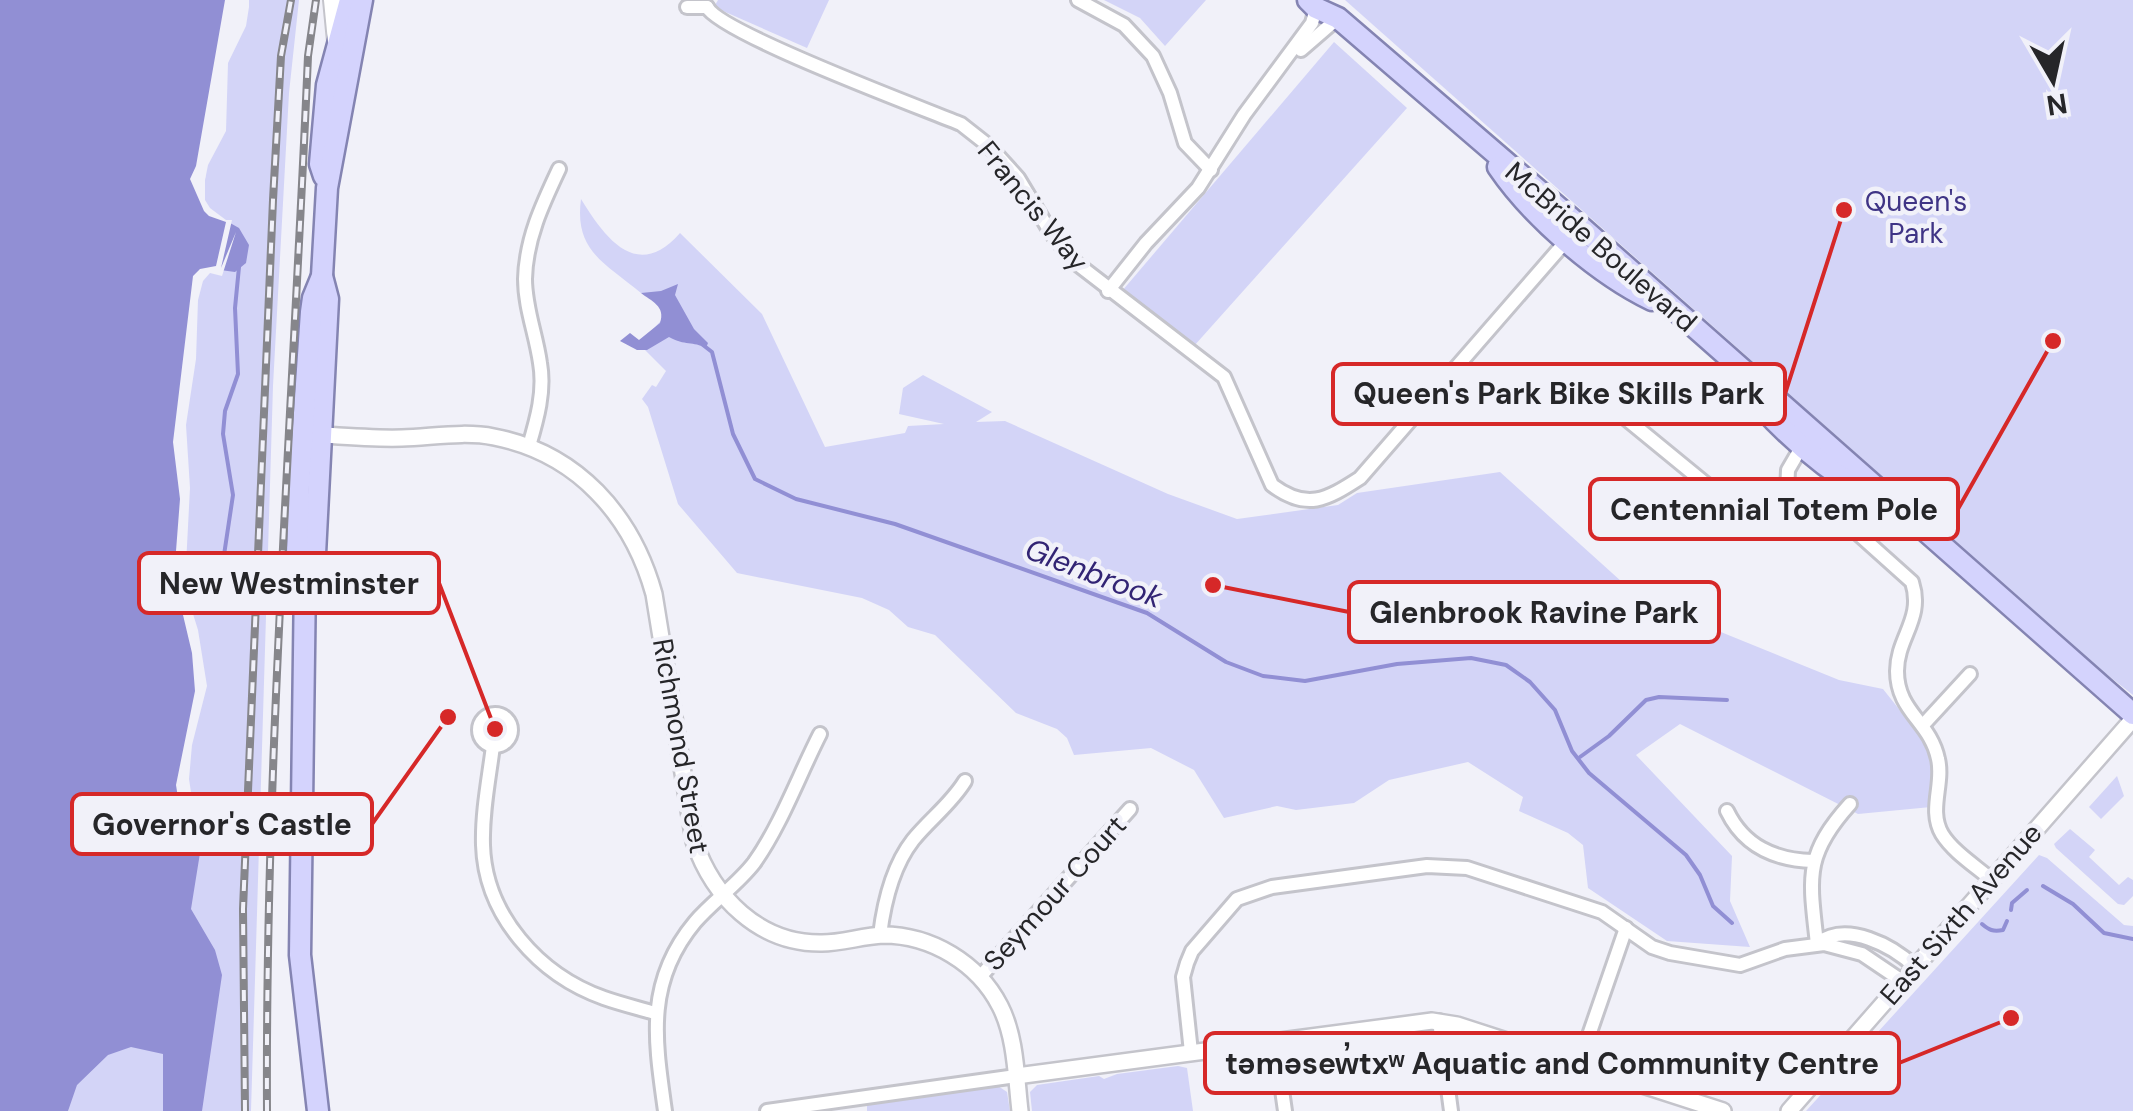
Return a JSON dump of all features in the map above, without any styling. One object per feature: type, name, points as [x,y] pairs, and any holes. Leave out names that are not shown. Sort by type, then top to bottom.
[{"type":"main road","points":[[332,166],[330,133],[338,72],[339,0]]},
{"type":"main road","points":[[327,188],[320,164],[327,42],[339,0]]},
{"type":"main road","points":[[318,1111],[300,955],[304,579],[297,554],[312,434],[312,298],[322,276],[327,188],[362,0]]},
{"type":"main road","name":"McBride Boulevard","points":[[1323,7],[1703,334],[2133,716]]},
{"type":"main road","points":[[327,84],[337,42]]},
{"type":"main road","points":[[1486,148],[1517,194],[1567,240],[1632,290],[1679,313]]},
{"type":"main road","points":[[1703,334],[1755,401],[1802,446],[1851,484],[1910,518]]},
{"type":"street","points":[[1078,0],[1124,25],[1153,56],[1170,93],[1184,143],[1211,170]]},
{"type":"street","name":"Francis Way","points":[[687,7],[708,4],[712,17],[961,124],[990,146],[1018,178],[1051,234],[1076,264],[1224,377],[1272,484],[1302,500],[1333,496],[1360,478],[1567,240]]},
{"type":"street","points":[[1284,65],[1323,7]]},
{"type":"street","points":[[1108,292],[1211,170],[1244,115],[1323,7]]},
{"type":"street","points":[[529,446],[541,392],[541,365],[526,284],[529,242],[559,169]]},
{"type":"street","points":[[1608,403],[1718,494],[1788,492],[1825,504],[1912,582],[1915,617],[1897,664],[1902,702],[1923,725],[1938,757],[1936,808],[1943,836],[1993,881]]},
{"type":"street","name":"Richmond Street","points":[[312,434],[399,438],[492,436],[529,446],[561,462],[598,491],[629,530],[645,562],[664,649],[694,841],[702,864],[722,895],[741,915],[770,932],[822,943],[880,935],[908,937],[937,946],[980,976],[1000,1005],[1007,1024],[1020,1111]]},
{"type":"street","points":[[1788,492],[1788,470],[1802,446]]},
{"type":"street","points":[[1923,725],[1970,674]]},
{"type":"street","name":"East Sixth Avenue","points":[[1789,1111],[2133,716]]},
{"type":"street","points":[[665,1111],[655,1038],[666,969],[696,921],[759,854],[820,734]]},
{"type":"street","points":[[493,746],[483,846],[490,886],[504,918],[530,951],[567,980],[601,998],[656,1014]]},
{"type":"street","points":[[880,935],[894,873],[912,840],[966,781]]},
{"type":"street","points":[[1816,944],[1813,861],[1825,833],[1850,804]]},
{"type":"street","name":"Seymour Court","points":[[980,976],[1130,809]]},
{"type":"street","points":[[1727,811],[1736,831],[1762,850],[1784,858],[1813,861]]},
{"type":"street","points":[[1192,1052],[1183,977],[1187,963],[1192,951],[1237,899],[1254,891],[1450,866],[1482,872],[1602,912],[1660,951],[1732,965],[1749,964],[1774,952],[1816,944],[1832,936],[1869,939],[1895,950],[1915,967]]},
{"type":"street","points":[[1580,1064],[1626,928]]},
{"type":"street","points":[[1816,944],[1862,954],[1902,981]]},
{"type":"street","points":[[1439,1021],[1451,1111]]},
{"type":"street","points":[[767,1111],[1439,1021],[1723,1111]]},
{"type":"street","points":[[1275,1042],[1285,1111]]},
{"type":"green space","points":[[247,0],[299,0],[289,93],[273,386],[251,1111],[186,1111],[187,606],[181,448],[199,281],[236,232],[207,210],[203,196],[216,86]]},
{"type":"green space","points":[[718,0],[829,0],[807,48],[714,7]]},
{"type":"green space","points":[[1104,0],[1206,0],[1165,46],[1140,18]]},
{"type":"green space","name":"Queen's Park","points":[[1345,0],[2133,0],[2133,695],[2096,666]]},
{"type":"green space","points":[[1334,42],[1407,108],[1194,346],[1122,291]]},
{"type":"green space","points":[[581,199],[612,240],[636,254],[650,254],[680,233],[762,314],[825,447],[905,433],[908,426],[944,424],[899,414],[903,388],[923,375],[992,412],[976,422],[1005,421],[1168,494],[1237,519],[1338,505],[1357,493],[1500,472],[1642,600],[1839,680],[1883,689],[1922,738],[1933,762],[1931,807],[1858,814],[1680,724],[1636,755],[1732,856],[1730,901],[1750,947],[1667,941],[1588,888],[1583,845],[1568,833],[1519,811],[1523,797],[1468,762],[1389,780],[1354,803],[1296,810],[1277,806],[1224,818],[1194,770],[1151,748],[1074,755],[1067,738],[1057,729],[1016,713],[935,635],[908,627],[889,610],[862,598],[737,573],[678,504],[648,407],[642,399],[666,371],[639,344],[672,309],[649,293],[641,293],[595,254],[582,231]]},
{"type":"green space","points":[[2117,776],[2124,796],[2101,819],[2089,807]]},
{"type":"green space","points":[[2070,829],[2095,850],[2089,857],[2119,885],[2128,877],[2133,880],[2133,896],[2124,905],[2118,904],[2056,848],[2054,844]]},
{"type":"green space","points":[[2039,855],[2124,925],[2133,926],[2133,1111],[1806,1111]]},
{"type":"green space","points":[[161,986],[163,1111],[68,1111],[72,1071]]},
{"type":"green space","points":[[1178,1066],[1187,1068],[1193,1111],[1032,1111],[1030,1092],[1037,1085],[1099,1076],[1104,1079]]},
{"type":"green space","points":[[998,1086],[1007,1092],[1010,1111],[867,1111],[867,1105]]},
{"type":"shaded area","points":[[0,0],[247,0],[208,134],[203,188],[207,210],[239,228],[249,245],[246,263],[235,272],[213,269],[199,281],[185,400],[181,565],[201,667],[184,779],[200,853],[191,909],[215,950],[222,975],[202,1111],[163,1111],[163,1054],[131,1047],[108,1055],[77,1085],[68,1111],[0,1111]]},
{"type":"shaded area","points":[[678,284],[675,295],[694,329],[708,343],[706,348],[669,337],[647,350],[637,350],[620,341],[630,333],[639,340],[660,323],[659,308],[641,293]]},
{"type":"pier","points":[[225,0],[249,0],[249,7],[246,26],[228,63],[226,131],[208,165],[205,180],[205,200],[210,208],[232,220],[221,268],[236,232],[222,276],[210,273],[203,281],[198,300],[196,359],[186,425],[190,488],[186,565],[189,601],[207,686],[192,745],[189,779],[197,832],[188,811],[179,804],[176,785],[195,691],[192,653],[174,577],[180,499],[173,442],[193,276],[200,269],[216,266],[226,222],[204,211],[190,179],[196,166]]},
{"type":"waterway","points":[[187,606],[211,596],[224,583],[233,495],[223,434],[225,411],[238,374],[235,308],[239,267]]},
{"type":"waterway","name":"Glenbrook","points":[[703,345],[712,352],[733,434],[755,479],[796,499],[895,524],[1147,613],[1226,662],[1263,676],[1305,681],[1397,664],[1471,658],[1506,665],[1530,682],[1555,710],[1572,751],[1589,773],[1686,855],[1700,875],[1713,906],[1732,923]]},
{"type":"waterway","points":[[1580,757],[1609,736],[1646,700],[1727,700]]},
{"type":"waterway","name":"Glenbrook","points":[[2043,886],[2073,904],[2104,933],[2133,939]]},
{"type":"waterway","name":"Glenbrook","points":[[2011,910],[2012,903],[2027,890]]},
{"type":"waterway","name":"Glenbrook","points":[[1982,924],[2000,931],[2007,921]]},
{"type":"railway","points":[[245,1111],[243,909],[273,200],[281,56],[291,0]]},
{"type":"railway","points":[[267,1111],[275,715],[308,56],[316,0]]},
{"type":"place","name":"Queen's Park Bike Skills Park","points":[[1844,210]]},
{"type":"place","name":"Centennial Totem Pole","points":[[2053,341]]},
{"type":"place","name":"Glenbrook Ravine Park","points":[[1213,585]]},
{"type":"place","name":"Governor's Castle","points":[[448,717]]},
{"type":"place","name":"New Westminster","points":[[495,729]]},
{"type":"place","name":"təməsew̓txʷ Aquatic and Community Centre","points":[[2011,1018]]}]
